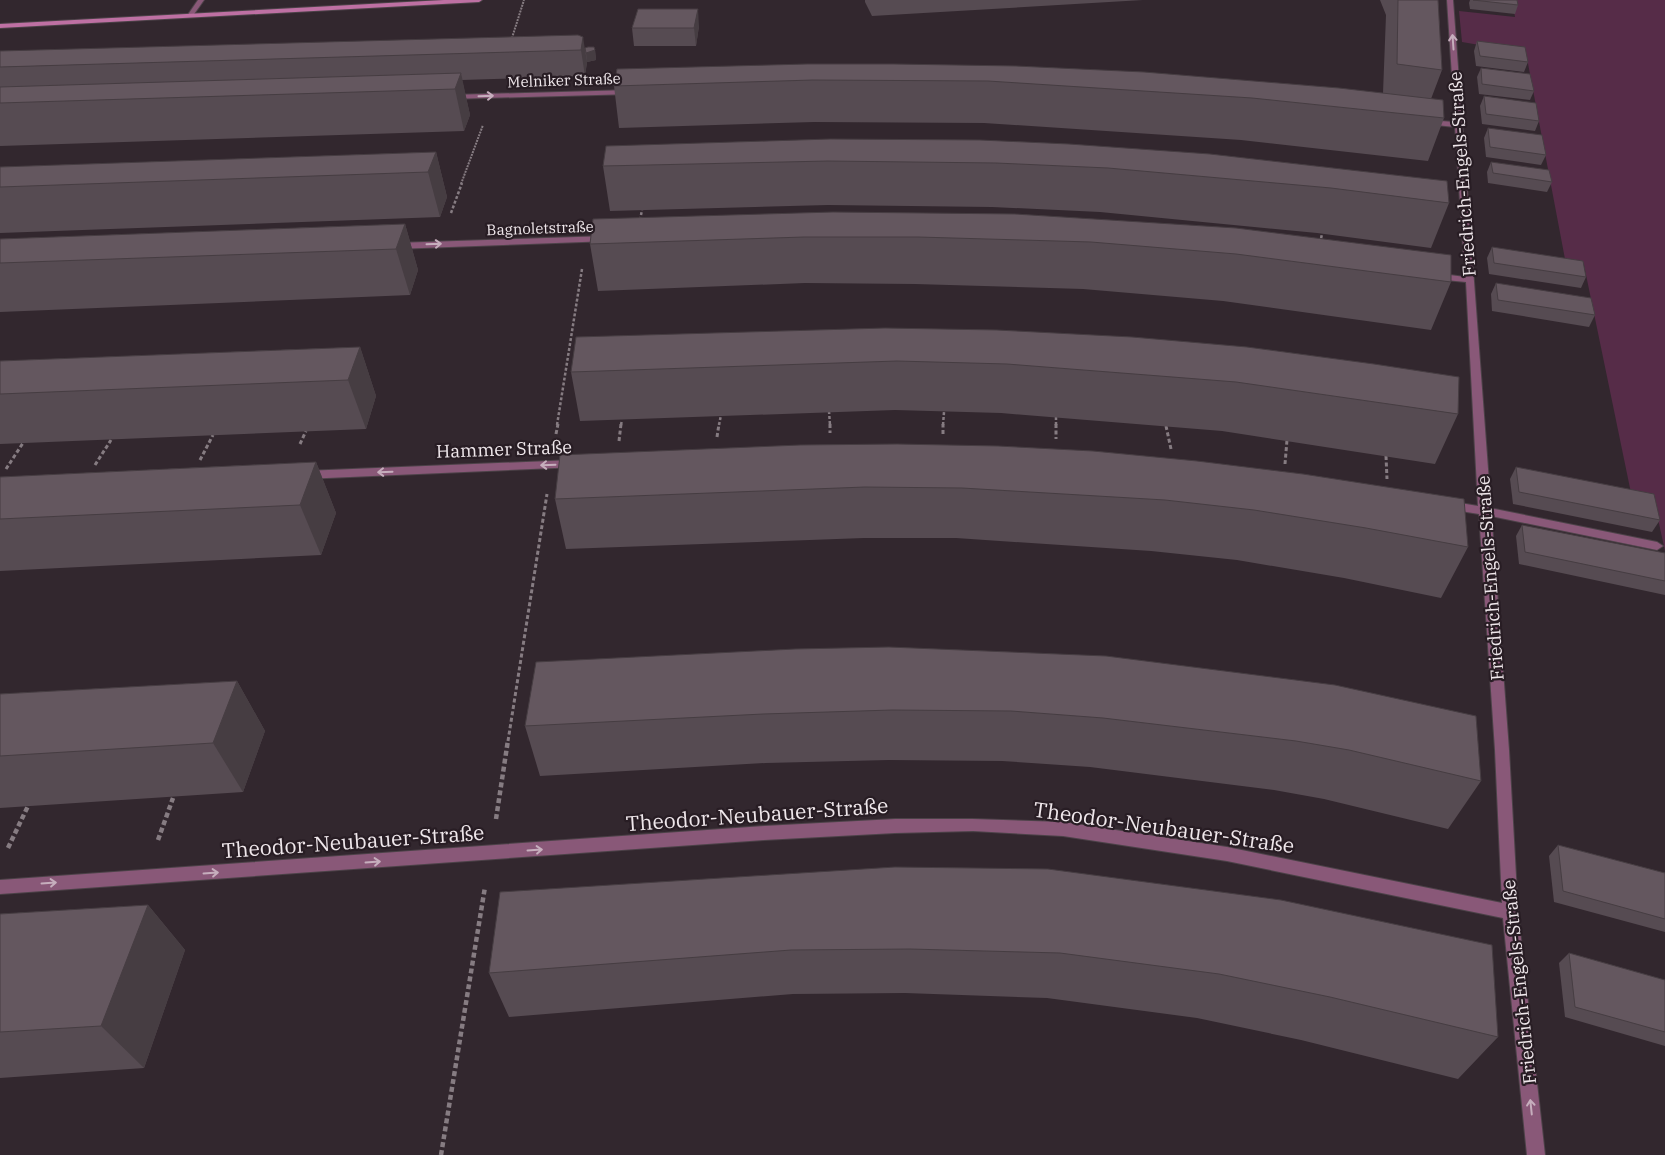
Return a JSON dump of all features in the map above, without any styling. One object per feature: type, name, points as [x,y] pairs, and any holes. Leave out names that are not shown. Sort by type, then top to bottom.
[{"type":"main road","points":[[0,26],[480,0]]},
{"type":"street","points":[[190,16],[201,0]]},
{"type":"street","name":"Friedrich-Engels-Straße","points":[[1450,0],[1502,750],[1510,912],[1536,1155]]},
{"type":"street","name":"Melniker Straße","points":[[444,97],[643,92]]},
{"type":"street","points":[[1413,120],[1458,125]]},
{"type":"street","name":"Bagnoletstraße","points":[[381,246],[615,239]]},
{"type":"street","points":[[1430,275],[1469,280]]},
{"type":"street","name":"Hammer Straße","points":[[294,476],[588,463]]},
{"type":"street","points":[[1432,503],[1485,511],[1657,546]]},
{"type":"street","name":"Theodor-Neubauer-Straße","points":[[0,887],[764,833],[895,826],[973,825],[1063,829],[1227,854],[1510,912]]},
{"type":"path","points":[[510,44],[524,0]]},
{"type":"path","points":[[440,244],[494,96]]},
{"type":"path","points":[[639,225],[642,210]]},
{"type":"path","points":[[1319,248],[1322,234]]},
{"type":"path","points":[[441,1155],[492,853],[582,268]]},
{"type":"path","points":[[829,411],[830,433]]},
{"type":"path","points":[[943,434],[944,412]]},
{"type":"path","points":[[717,437],[721,415]]},
{"type":"path","points":[[1056,417],[1056,439]]},
{"type":"path","points":[[619,441],[622,420]]},
{"type":"path","points":[[1166,426],[1171,449]]},
{"type":"path","points":[[200,460],[213,435]]},
{"type":"path","points":[[95,465],[111,440]]},
{"type":"path","points":[[1285,464],[1287,440]]},
{"type":"path","points":[[6,469],[23,443]]},
{"type":"path","points":[[1386,456],[1387,480]]},
{"type":"path","points":[[158,840],[173,798]]},
{"type":"path","points":[[8,848],[28,806]]},
{"type":"shaded area","points":[[1512,0],[1665,0],[1665,551],[1653,496],[1631,493],[1584,265],[1565,259],[1526,53],[1462,42],[1459,11],[1515,17]]},
{"type":"building","points":[[1398,0],[1438,0],[1442,70],[1397,64]]},
{"type":"building","points":[[1473,0],[1517,0],[1518,5]]},
{"type":"building","points":[[638,9],[698,9],[694,28],[632,28]]},
{"type":"building","points":[[578,35],[583,37],[581,50],[0,67],[0,51]]},
{"type":"building","points":[[1477,41],[1525,47],[1528,62],[1480,56]]},
{"type":"building","points":[[594,47],[595,50],[586,53],[585,48]]},
{"type":"building","points":[[807,64],[1016,66],[1144,72],[1339,88],[1443,100],[1444,118],[1252,98],[988,81],[813,80],[614,86],[617,69]]},
{"type":"building","points":[[1481,68],[1530,74],[1534,91],[1482,84]]},
{"type":"building","points":[[461,73],[455,89],[0,103],[0,87]]},
{"type":"building","points":[[1484,96],[1536,103],[1539,121],[1486,114]]},
{"type":"building","points":[[1488,128],[1542,135],[1546,155],[1490,147]]},
{"type":"building","points":[[830,139],[980,140],[1210,154],[1447,181],[1449,203],[1331,188],[1108,168],[996,163],[828,161],[603,166],[606,146]]},
{"type":"building","points":[[436,152],[428,172],[0,187],[0,167]]},
{"type":"building","points":[[1491,162],[1549,170],[1552,182],[1493,173]]},
{"type":"building","points":[[833,212],[1015,214],[1236,228],[1451,255],[1451,282],[1236,254],[1091,242],[918,237],[804,237],[590,244],[593,219]]},
{"type":"building","points":[[405,224],[396,249],[0,263],[0,239]]},
{"type":"building","points":[[1492,247],[1583,261],[1586,277],[1494,263]]},
{"type":"building","points":[[1496,283],[1591,298],[1595,315],[1498,300]]},
{"type":"building","points":[[885,328],[997,330],[1132,337],[1247,347],[1374,364],[1459,377],[1458,414],[1236,382],[1007,364],[897,361],[571,372],[576,337]]},
{"type":"building","points":[[360,347],[348,380],[0,394],[0,361]]},
{"type":"building","points":[[800,445],[998,446],[1093,451],[1197,461],[1303,474],[1464,499],[1468,547],[1254,510],[1165,500],[962,488],[865,487],[555,499],[560,455]]},
{"type":"building","points":[[316,462],[300,505],[0,519],[0,477]]},
{"type":"building","points":[[1516,467],[1654,494],[1660,520],[1519,492]]},
{"type":"building","points":[[1522,525],[1665,553],[1665,581],[1525,552]]},
{"type":"building","points":[[889,647],[1106,656],[1335,685],[1476,716],[1481,781],[1349,750],[1296,741],[1103,718],[1011,711],[892,710],[763,714],[525,726],[536,662],[795,649]]},
{"type":"building","points":[[237,681],[213,743],[0,756],[0,694]]},
{"type":"building","points":[[1558,845],[1665,873],[1665,919],[1563,891]]},
{"type":"building","points":[[895,867],[1048,869],[1281,900],[1492,945],[1498,1037],[1330,997],[1219,974],[1060,953],[910,949],[791,950],[489,973],[500,892]]},
{"type":"building","points":[[148,905],[101,1026],[0,1032],[0,914]]},
{"type":"building","points":[[1569,953],[1665,980],[1665,1032],[1575,1007]]}]
